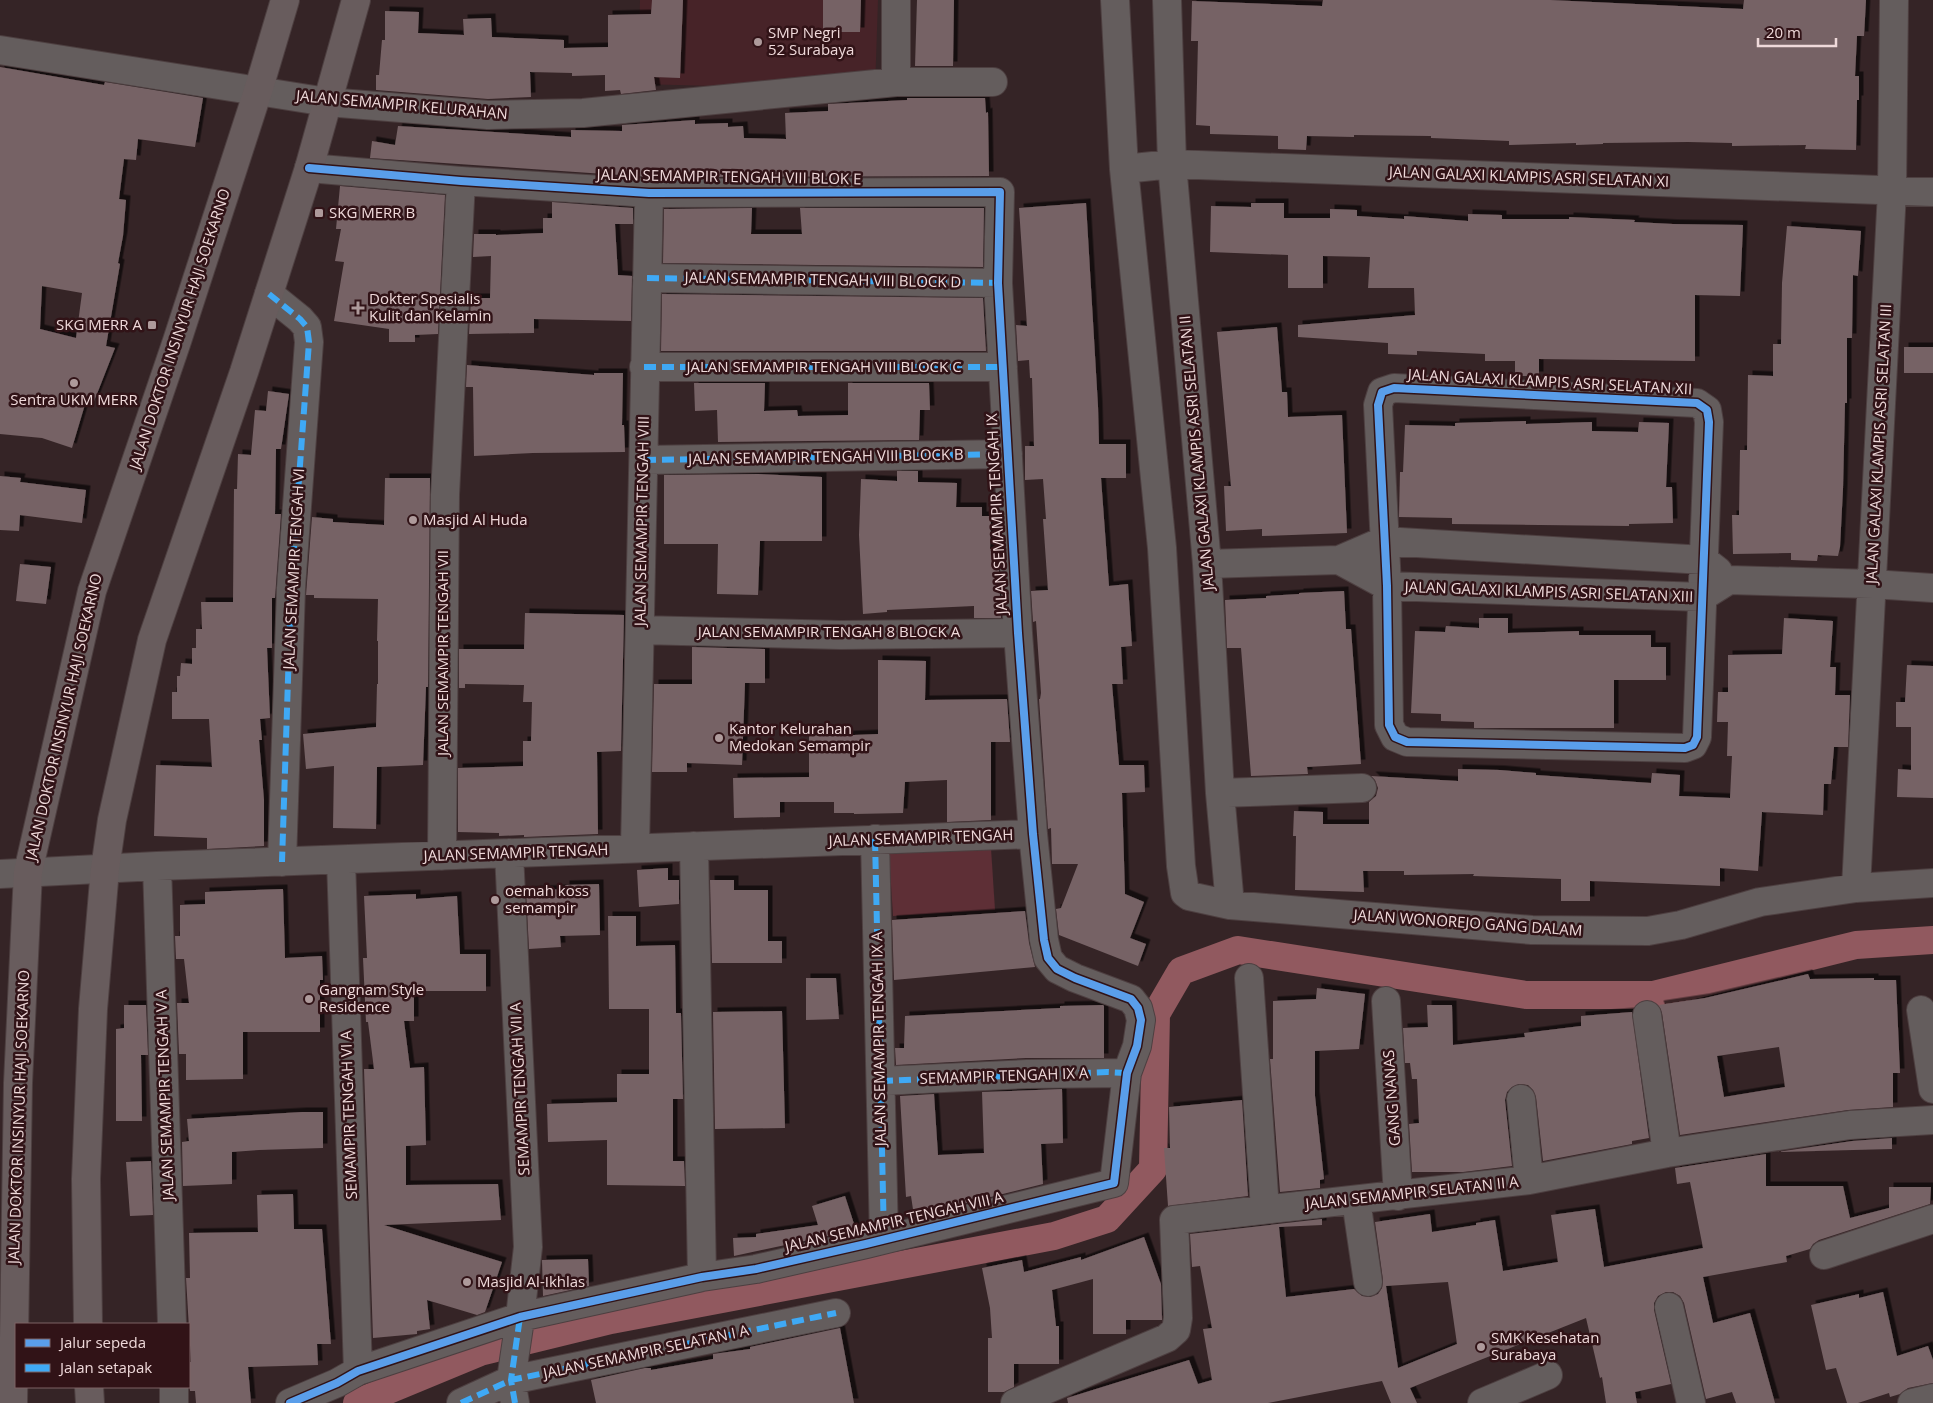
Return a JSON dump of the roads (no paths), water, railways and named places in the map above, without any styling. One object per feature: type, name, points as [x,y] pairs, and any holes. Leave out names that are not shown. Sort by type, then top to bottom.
[{"type":"main road","name":"JALAN DOKTOR INSINYUR HAJI SOEKARNO","points":[[14,1403],[18,1083],[28,872],[92,591],[178,341],[258,92],[285,0]]},
{"type":"main road","points":[[88,1323],[87,1150],[93,1009],[105,868],[112,820],[152,640],[269,294],[309,168],[356,0]]},
{"type":"main road","points":[[89,1388],[90,1403]]},
{"type":"street","points":[[896,0],[896,82]]},
{"type":"street","points":[[1115,0],[1124,169]]},
{"type":"street","name":"JALAN GALAXI KLAMPIS ASRI SELATAN II","points":[[1167,0],[1172,164],[1207,564],[1220,793],[1230,905]]},
{"type":"street","name":"JALAN GALAXI KLAMPIS ASRI SELATAN III","points":[[1856,888],[1892,191],[1894,0]]},
{"type":"street","name":"JALAN SEMAMPIR KELURAHAN","points":[[0,50],[327,102],[488,115],[583,113],[896,82],[993,82]]},
{"type":"street","name":"JALAN GALAXI KLAMPIS ASRI SELATAN XI","points":[[1124,169],[1172,164],[1933,192]]},
{"type":"street","name":"JALAN SEMAMPIR TENGAH VIII BLOK E","points":[[309,168],[461,181],[649,193],[1000,192]]},
{"type":"street","name":"JALAN WONOREJO GANG DALAM","points":[[1124,169],[1162,548],[1183,889],[1189,896],[1230,905],[1532,930],[1648,931],[1681,925],[1760,902],[1856,888],[1933,883]]},
{"type":"street","name":"JALAN SEMAMPIR TENGAH VII","points":[[442,856],[445,495],[461,181]]},
{"type":"street","name":"JALAN SEMAMPIR TENGAH IX","points":[[1000,192],[998,283],[1018,632],[1033,834]]},
{"type":"street","name":"JALAN SEMAMPIR TENGAH VIII","points":[[635,848],[649,193]]},
{"type":"street","name":"JALAN SEMAMPIR TENGAH VIII BLOCK D","points":[[648,278],[998,283]]},
{"type":"street","name":"JALAN SEMAMPIR TENGAH VI","points":[[269,294],[307,327],[309,342],[292,588],[282,862]]},
{"type":"street","name":"JALAN SEMAMPIR TENGAH VIII BLOCK C","points":[[644,366],[1003,367]]},
{"type":"street","name":"JALAN GALAXI KLAMPIS ASRI SELATAN XII","points":[[1394,388],[1697,402],[1707,410],[1709,422],[1697,737],[1693,744],[1685,748],[1407,742],[1395,737],[1390,725],[1387,586],[1384,541],[1378,405],[1382,392],[1394,388]]},
{"type":"street","name":"JALAN SEMAMPIR TENGAH VIII BLOCK B","points":[[644,460],[1008,454]]},
{"type":"street","points":[[1207,564],[1339,560],[1384,541],[1704,560],[1729,580],[1872,584],[1933,588]]},
{"type":"street","name":"JALAN GALAXI KLAMPIS ASRI SELATAN XIII","points":[[1339,560],[1387,586],[1702,597],[1729,580]]},
{"type":"street","name":"JALAN SEMAMPIR TENGAH 8 BLOCK A","points":[[640,630],[841,635],[1018,632]]},
{"type":"street","points":[[1220,793],[1362,788]]},
{"type":"street","name":"JALAN SEMAMPIR TENGAH","points":[[0,874],[105,868],[1033,834]]},
{"type":"street","name":"JALAN SEMAMPIR TENGAH VIII A","points":[[290,1403],[337,1383],[358,1371],[520,1321],[702,1277],[756,1269],[1114,1183],[1127,1073],[1140,1033],[1141,1020],[1138,1008],[1131,999],[1075,978],[1058,969],[1048,958],[1044,940],[1033,834]]},
{"type":"street","name":"JALAN SEMAMPIR TENGAH IX A","points":[[874,839],[884,1239]]},
{"type":"street","points":[[694,846],[702,1277]]},
{"type":"street","name":"SEMAMPIR TENGAH VII A","points":[[509,853],[528,1247],[513,1383]]},
{"type":"street","name":"SEMAMPIR TENGAH VI A","points":[[341,860],[358,1371]]},
{"type":"street","name":"JALAN SEMAMPIR TENGAH V A","points":[[157,866],[172,1323]]},
{"type":"street","points":[[1249,978],[1265,1209]]},
{"type":"street","name":"GANG NANAS","points":[[1386,1001],[1398,1196]]},
{"type":"street","points":[[1921,1010],[1933,1088]]},
{"type":"street","points":[[1646,1015],[1667,1153]]},
{"type":"street","name":"SEMAMPIR TENGAH IX A","points":[[880,1081],[1028,1074],[1127,1073]]},
{"type":"street","points":[[1521,1099],[1529,1180]]},
{"type":"street","name":"JALAN SEMAMPIR SELATAN II A","points":[[1015,1403],[1167,1338],[1176,1330],[1178,1318],[1174,1220],[1529,1180],[1667,1153],[1850,1125],[1933,1120]]},
{"type":"street","points":[[1356,1200],[1368,1282]]},
{"type":"street","points":[[1824,1255],[1933,1218]]},
{"type":"street","points":[[1669,1307],[1691,1403]]},
{"type":"street","name":"JALAN SEMAMPIR SELATAN I A","points":[[461,1403],[513,1383],[836,1313]]},
{"type":"street","points":[[1482,1403],[1548,1375]]},
{"type":"street","points":[[174,1388],[174,1403]]},
{"type":"street","points":[[1912,1403],[1933,1398]]},
{"type":"waterway","points":[[357,1403],[480,1352],[611,1320],[1054,1236],[1107,1219],[1153,1169],[1156,1014],[1181,971],[1238,950],[1526,995],[1653,995],[1856,945],[1933,940]]},
{"type":"place","name":"SMP Negri 52 Surabaya","points":[[758,42]]},
{"type":"place","name":"SKG MERR B","points":[[319,213]]},
{"type":"place","name":"Dokter Spesialis Kulit dan Kelamin","points":[[358,308]]},
{"type":"place","name":"SKG MERR A","points":[[152,325]]},
{"type":"place","name":"Sentra UKM MERR","points":[[74,383]]},
{"type":"place","name":"Masjid Al Huda","points":[[413,520]]},
{"type":"place","name":"Kantor Kelurahan Medokan Semampir","points":[[719,738]]},
{"type":"place","name":"oemah koss semampir","points":[[495,900]]},
{"type":"place","name":"Gangnam Style Residence","points":[[309,999]]},
{"type":"place","name":"Masjid Al-Ikhlas","points":[[467,1282]]},
{"type":"place","name":"SMK Kesehatan Surabaya","points":[[1481,1347]]}]
